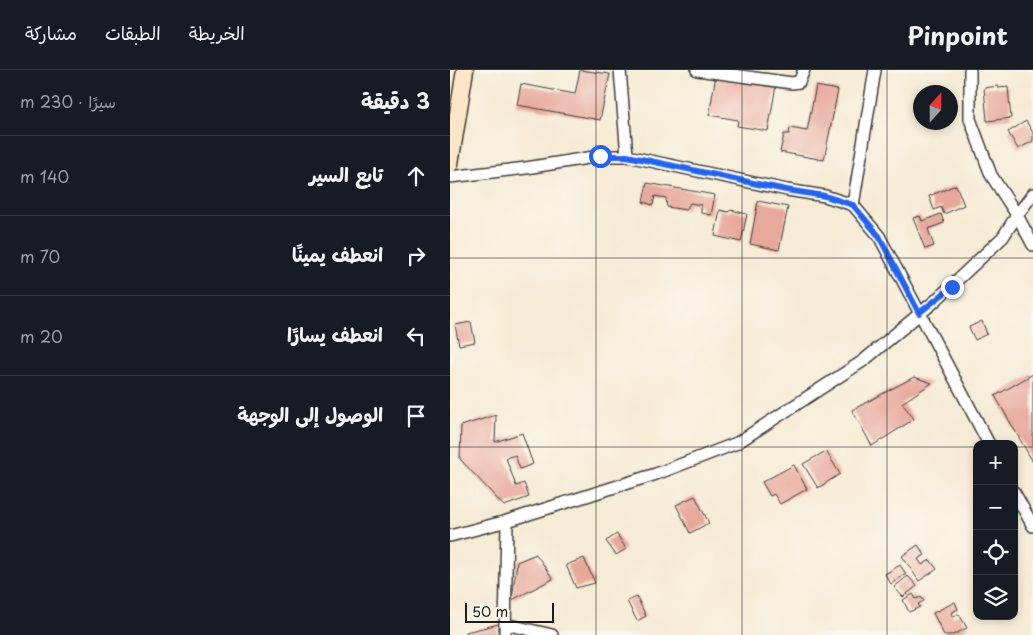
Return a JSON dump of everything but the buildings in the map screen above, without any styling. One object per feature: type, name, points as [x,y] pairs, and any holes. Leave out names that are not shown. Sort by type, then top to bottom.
[{"type":"street","points":[[450,164],[465,70]]},
{"type":"street","points":[[620,70],[627,156]]},
{"type":"street","points":[[701,70],[792,83],[800,82],[804,70]]},
{"type":"street","points":[[853,205],[875,70]]},
{"type":"street","points":[[970,70],[970,119],[991,175],[1017,215],[1033,245]]},
{"type":"street","points":[[450,178],[600,156],[627,156],[786,190],[825,196],[853,205],[879,236],[986,440]]},
{"type":"street","points":[[450,536],[507,521],[656,474],[737,443],[863,361],[952,287],[1003,237],[1033,194]]},
{"type":"street","points":[[1018,499],[1033,526]]},
{"type":"street","points":[[507,521],[505,629],[552,635]]},
{"type":"route","points":[[600,156],[627,156],[786,190],[825,196],[853,205],[879,236],[919,313],[952,287]]}]
